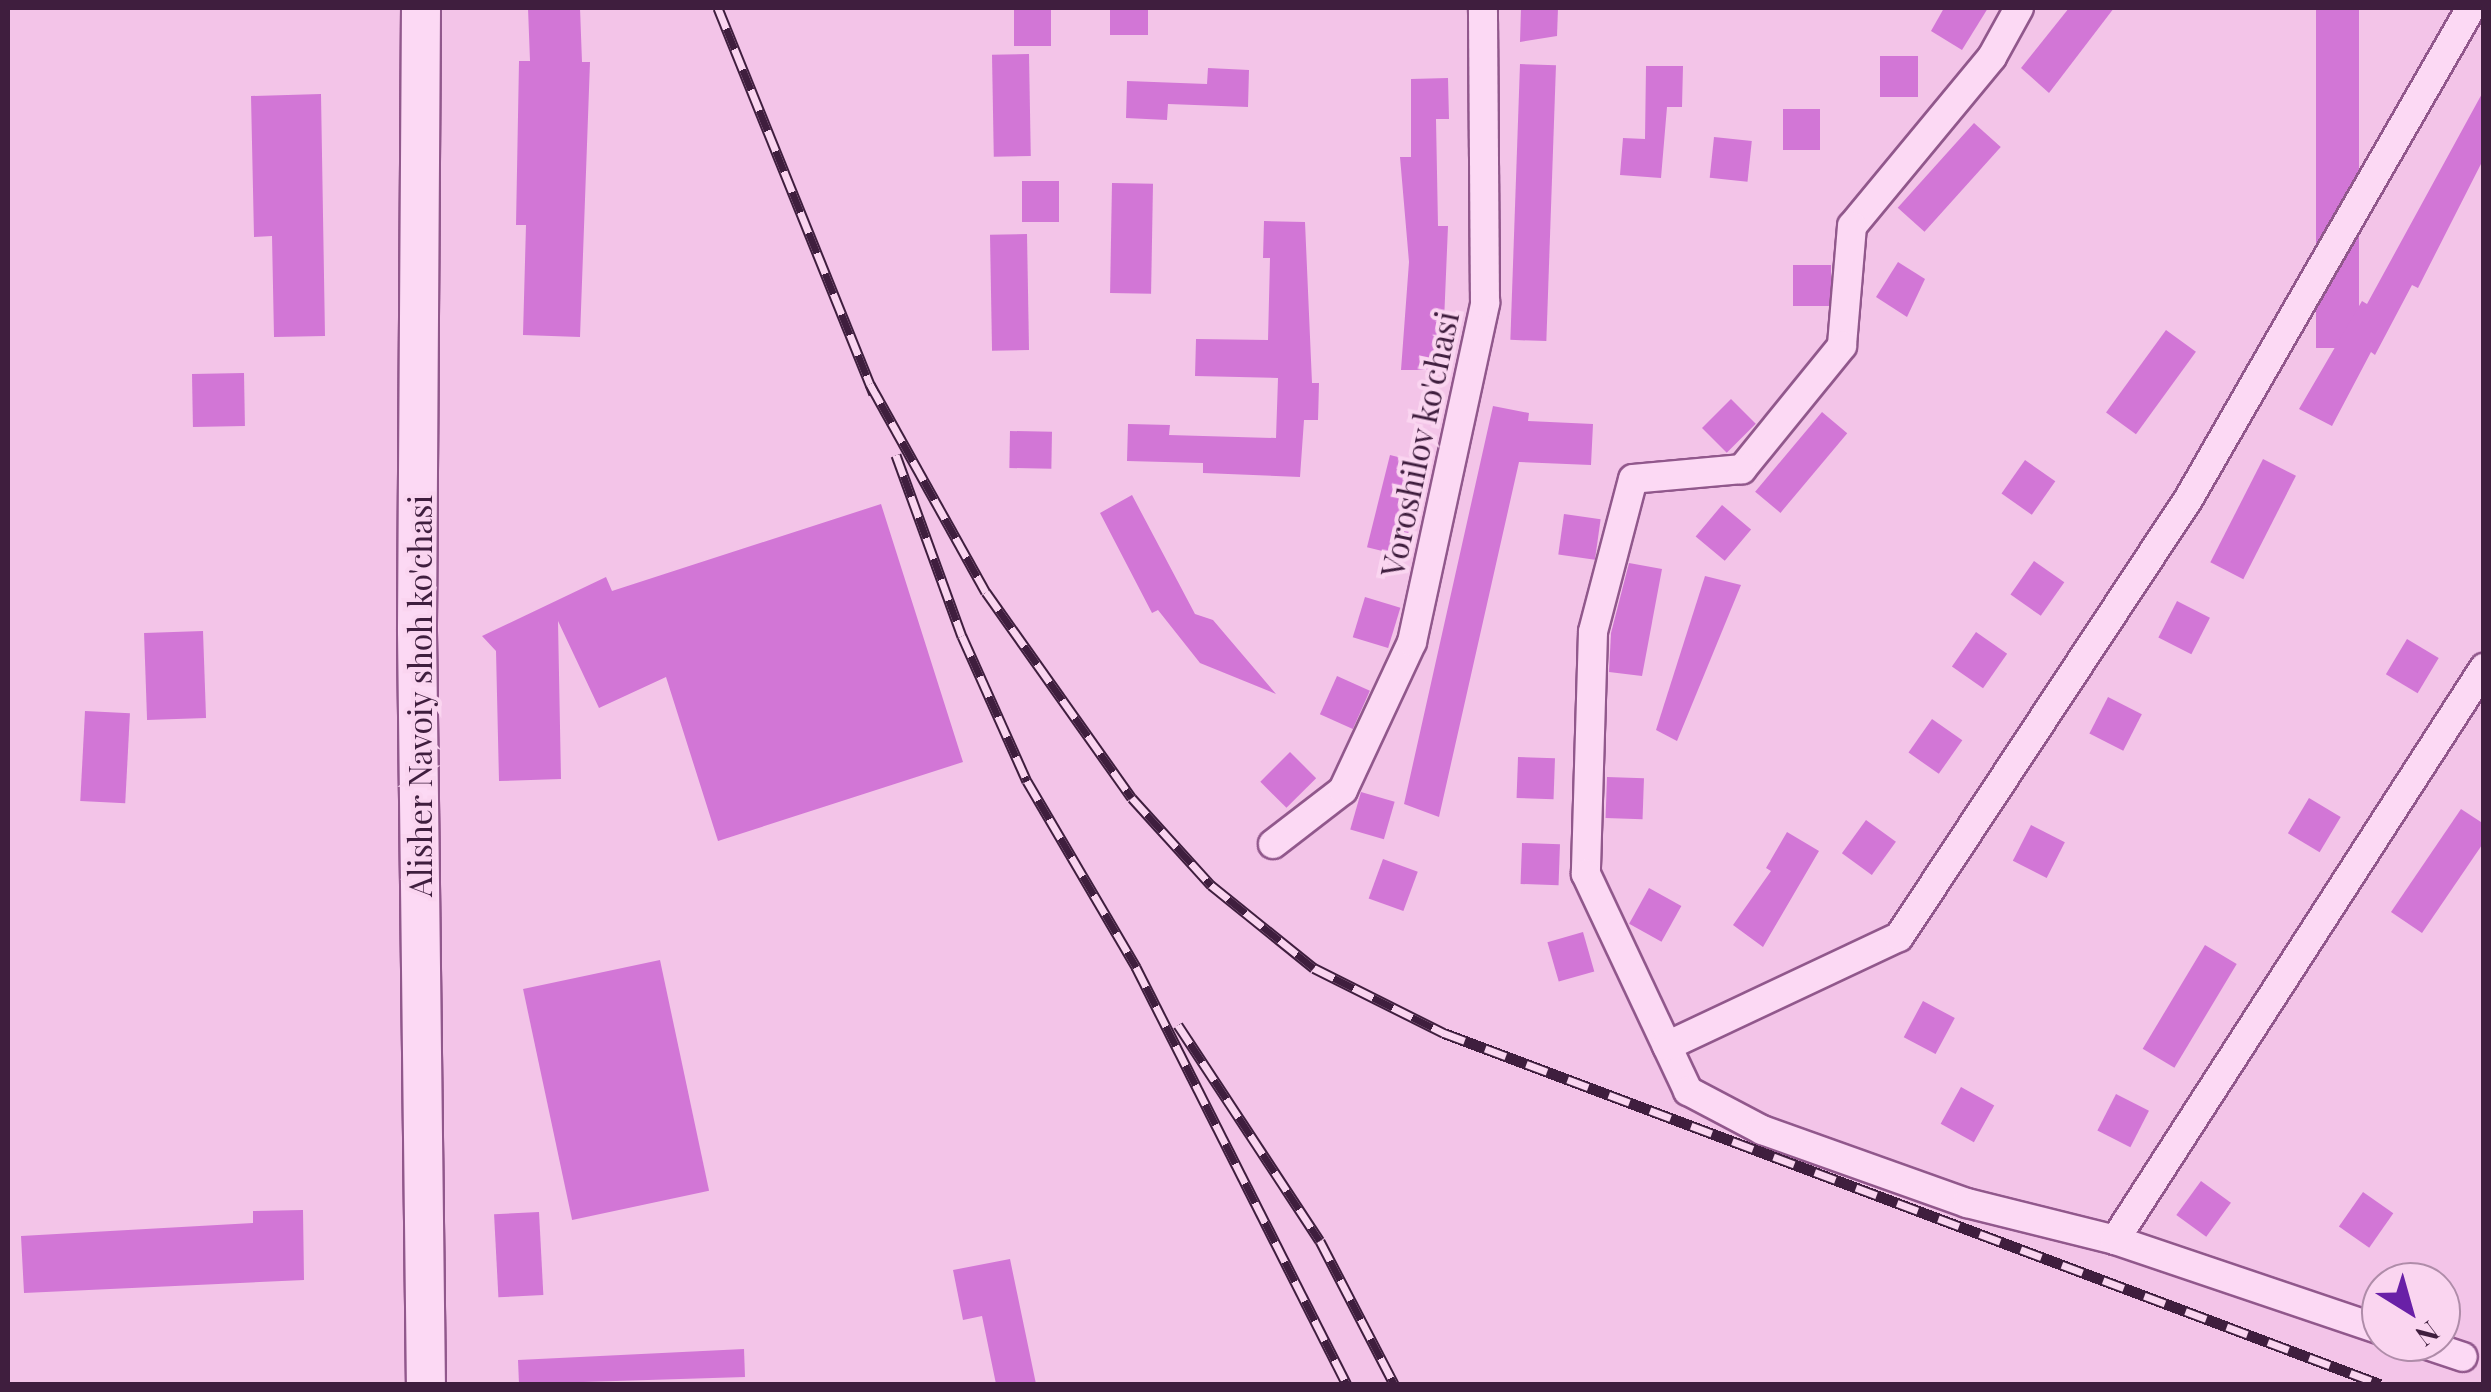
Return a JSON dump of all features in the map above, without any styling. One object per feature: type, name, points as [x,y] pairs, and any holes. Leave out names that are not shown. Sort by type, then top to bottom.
[{"type":"street","name":"Alisher Navoiy shoh ko'chasi","points":[[421,8],[418,632],[426,1384]]},
{"type":"street","name":"Voroshilov ko'chasi","points":[[1273,844],[1343,790],[1412,642],[1485,303],[1483,8]]},
{"type":"street","points":[[2019,8],[1992,56],[1852,226],[1842,346],[1755,454],[1742,469],[1634,480],[1594,632],[1586,874],[1688,1091],[1762,1130],[1967,1202],[2115,1240],[2361,1323]]},
{"type":"street","points":[[1667,1046],[1899,937],[2188,498],[2472,8]]},
{"type":"street","points":[[2115,1240],[2484,668]]},
{"type":"building","points":[[528,8],[580,8],[582,62],[590,62],[580,337],[523,335],[526,225],[516,225],[519,61],[530,61]]},
{"type":"building","points":[[1014,8],[1051,8],[1051,46],[1014,46]]},
{"type":"building","points":[[1110,8],[1148,8],[1148,35],[1110,35]]},
{"type":"building","points":[[1521,8],[1558,8],[1557,36],[1520,42]]},
{"type":"building","points":[[1944,8],[1988,8],[1962,50],[1931,31]]},
{"type":"building","points":[[2069,8],[2114,8],[2049,93],[2021,68]]},
{"type":"building","points":[[2316,8],[2359,8],[2359,348],[2316,348]]},
{"type":"building","points":[[1029,54],[1031,156],[994,157],[992,55]]},
{"type":"building","points":[[1880,56],[1918,56],[1918,97],[1880,97]]},
{"type":"building","points":[[1520,64],[1556,65],[1546,341],[1510,340]]},
{"type":"building","points":[[1646,66],[1683,66],[1682,107],[1667,107],[1661,178],[1620,175],[1623,138],[1645,139]]},
{"type":"building","points":[[1208,68],[1249,70],[1248,107],[1168,104],[1167,120],[1126,118],[1127,81],[1207,84]]},
{"type":"building","points":[[1448,78],[1449,119],[1436,119],[1438,226],[1448,226],[1442,370],[1401,370],[1409,262],[1400,157],[1411,157],[1411,79]]},
{"type":"building","points":[[2484,90],[2484,158],[2418,288],[2412,285],[2332,426],[2299,409],[2362,301],[2367,304]]},
{"type":"building","points":[[321,94],[325,336],[274,337],[272,236],[254,237],[251,96]]},
{"type":"building","points":[[1783,109],[1820,109],[1820,150],[1783,150]]},
{"type":"building","points":[[1974,123],[2001,147],[1924,232],[1898,208]]},
{"type":"building","points":[[1714,137],[1752,141],[1748,182],[1710,178]]},
{"type":"building","points":[[1022,181],[1059,181],[1059,222],[1022,222]]},
{"type":"building","points":[[1112,183],[1153,184],[1151,294],[1110,293]]},
{"type":"building","points":[[1264,221],[1305,222],[1312,383],[1319,383],[1318,420],[1304,420],[1300,477],[1203,473],[1203,463],[1127,461],[1128,424],[1170,425],[1169,435],[1276,438],[1278,378],[1195,376],[1196,339],[1268,340],[1270,258],[1263,258]]},
{"type":"building","points":[[1027,234],[1029,350],[992,351],[990,235]]},
{"type":"building","points":[[1898,262],[1925,279],[1907,317],[1876,297]]},
{"type":"building","points":[[1793,265],[1831,265],[1831,306],[1793,306]]},
{"type":"building","points":[[2166,330],[2196,352],[2136,434],[2106,413]]},
{"type":"building","points":[[244,373],[245,426],[193,427],[192,374]]},
{"type":"building","points":[[1731,399],[1756,424],[1727,453],[1702,428]]},
{"type":"building","points":[[1493,406],[1529,413],[1528,421],[1593,424],[1591,465],[1519,462],[1439,817],[1404,804]]},
{"type":"building","points":[[1822,412],[1847,433],[1780,513],[1755,492]]},
{"type":"building","points":[[1010,431],[1052,432],[1051,469],[1009,468]]},
{"type":"building","points":[[1390,455],[1427,464],[1404,556],[1367,547]]},
{"type":"building","points":[[2263,459],[2296,476],[2243,579],[2210,562]]},
{"type":"building","points":[[2025,460],[2055,481],[2032,515],[2001,494]]},
{"type":"building","points":[[1132,495],[1195,614],[1213,620],[1276,694],[1200,663],[1158,610],[1152,613],[1100,513]]},
{"type":"building","points":[[881,504],[963,762],[718,841],[666,677],[599,708],[558,621],[561,779],[499,781],[496,651],[482,636],[606,577],[612,591]]},
{"type":"building","points":[[1722,505],[1751,529],[1725,561],[1696,536]]},
{"type":"building","points":[[1564,514],[1601,519],[1595,560],[1558,555]]},
{"type":"building","points":[[2034,561],[2064,582],[2041,616],[2010,595]]},
{"type":"building","points":[[1629,563],[1662,569],[1642,676],[1609,672],[1611,633]]},
{"type":"building","points":[[1705,576],[1741,585],[1677,741],[1656,730]]},
{"type":"building","points":[[1365,597],[1400,608],[1388,648],[1353,637]]},
{"type":"building","points":[[2177,601],[2210,618],[2191,654],[2158,638]]},
{"type":"building","points":[[203,631],[206,718],[147,720],[144,633]]},
{"type":"building","points":[[1976,632],[2007,654],[1983,688],[1952,666]]},
{"type":"building","points":[[2407,639],[2439,658],[2418,693],[2386,674]]},
{"type":"building","points":[[1337,676],[1370,691],[1353,729],[1320,714]]},
{"type":"building","points":[[2108,697],[2142,714],[2123,751],[2089,734]]},
{"type":"building","points":[[85,711],[130,713],[125,803],[80,801]]},
{"type":"building","points":[[1932,719],[1962,740],[1939,774],[1908,753]]},
{"type":"building","points":[[1290,752],[1316,778],[1286,808],[1260,782]]},
{"type":"building","points":[[1518,757],[1555,758],[1554,799],[1517,798]]},
{"type":"building","points":[[1607,777],[1644,778],[1643,819],[1606,818]]},
{"type":"building","points":[[1361,792],[1395,802],[1384,839],[1350,829]]},
{"type":"building","points":[[2309,798],[2341,817],[2320,852],[2288,833]]},
{"type":"building","points":[[2461,809],[2484,824],[2484,842],[2422,933],[2391,912]]},
{"type":"building","points":[[1866,820],[1896,842],[1872,875],[1842,853]]},
{"type":"building","points":[[2031,825],[2065,842],[2047,878],[2013,861]]},
{"type":"building","points":[[1787,832],[1819,851],[1763,947],[1733,925],[1771,871],[1766,868]]},
{"type":"building","points":[[1522,843],[1560,844],[1559,885],[1521,884]]},
{"type":"building","points":[[1383,859],[1418,872],[1403,911],[1369,898]]},
{"type":"building","points":[[1649,888],[1681,906],[1661,942],[1629,924]]},
{"type":"building","points":[[1583,932],[1594,971],[1559,982],[1547,942]]},
{"type":"building","points":[[2205,945],[2237,964],[2174,1068],[2143,1049]]},
{"type":"building","points":[[660,960],[709,1191],[572,1220],[523,989]]},
{"type":"building","points":[[1923,1001],[1955,1018],[1936,1054],[1904,1037]]},
{"type":"building","points":[[1961,1087],[1994,1105],[1974,1142],[1941,1124]]},
{"type":"building","points":[[2116,1094],[2149,1111],[2130,1147],[2097,1131]]},
{"type":"building","points":[[2201,1181],[2231,1203],[2206,1237],[2176,1215]]},
{"type":"building","points":[[2363,1192],[2393,1213],[2369,1248],[2339,1226]]},
{"type":"building","points":[[303,1210],[304,1280],[24,1293],[21,1236],[253,1223],[253,1211]]},
{"type":"building","points":[[539,1212],[543,1295],[498,1297],[494,1214]]},
{"type":"building","points":[[1010,1259],[1036,1384],[996,1384],[982,1316],[963,1320],[953,1270]]},
{"type":"building","points":[[744,1349],[745,1377],[519,1384],[518,1360]]},
{"type":"railway","points":[[718,8],[874,394]]},
{"type":"railway","points":[[870,384],[986,592],[1132,798],[1211,885],[1314,968],[1444,1033],[2380,1384]]},
{"type":"railway","points":[[896,455],[962,636],[1027,781],[1136,967],[1347,1384]]},
{"type":"railway","points":[[1178,1025],[1320,1241],[1394,1384]]}]
